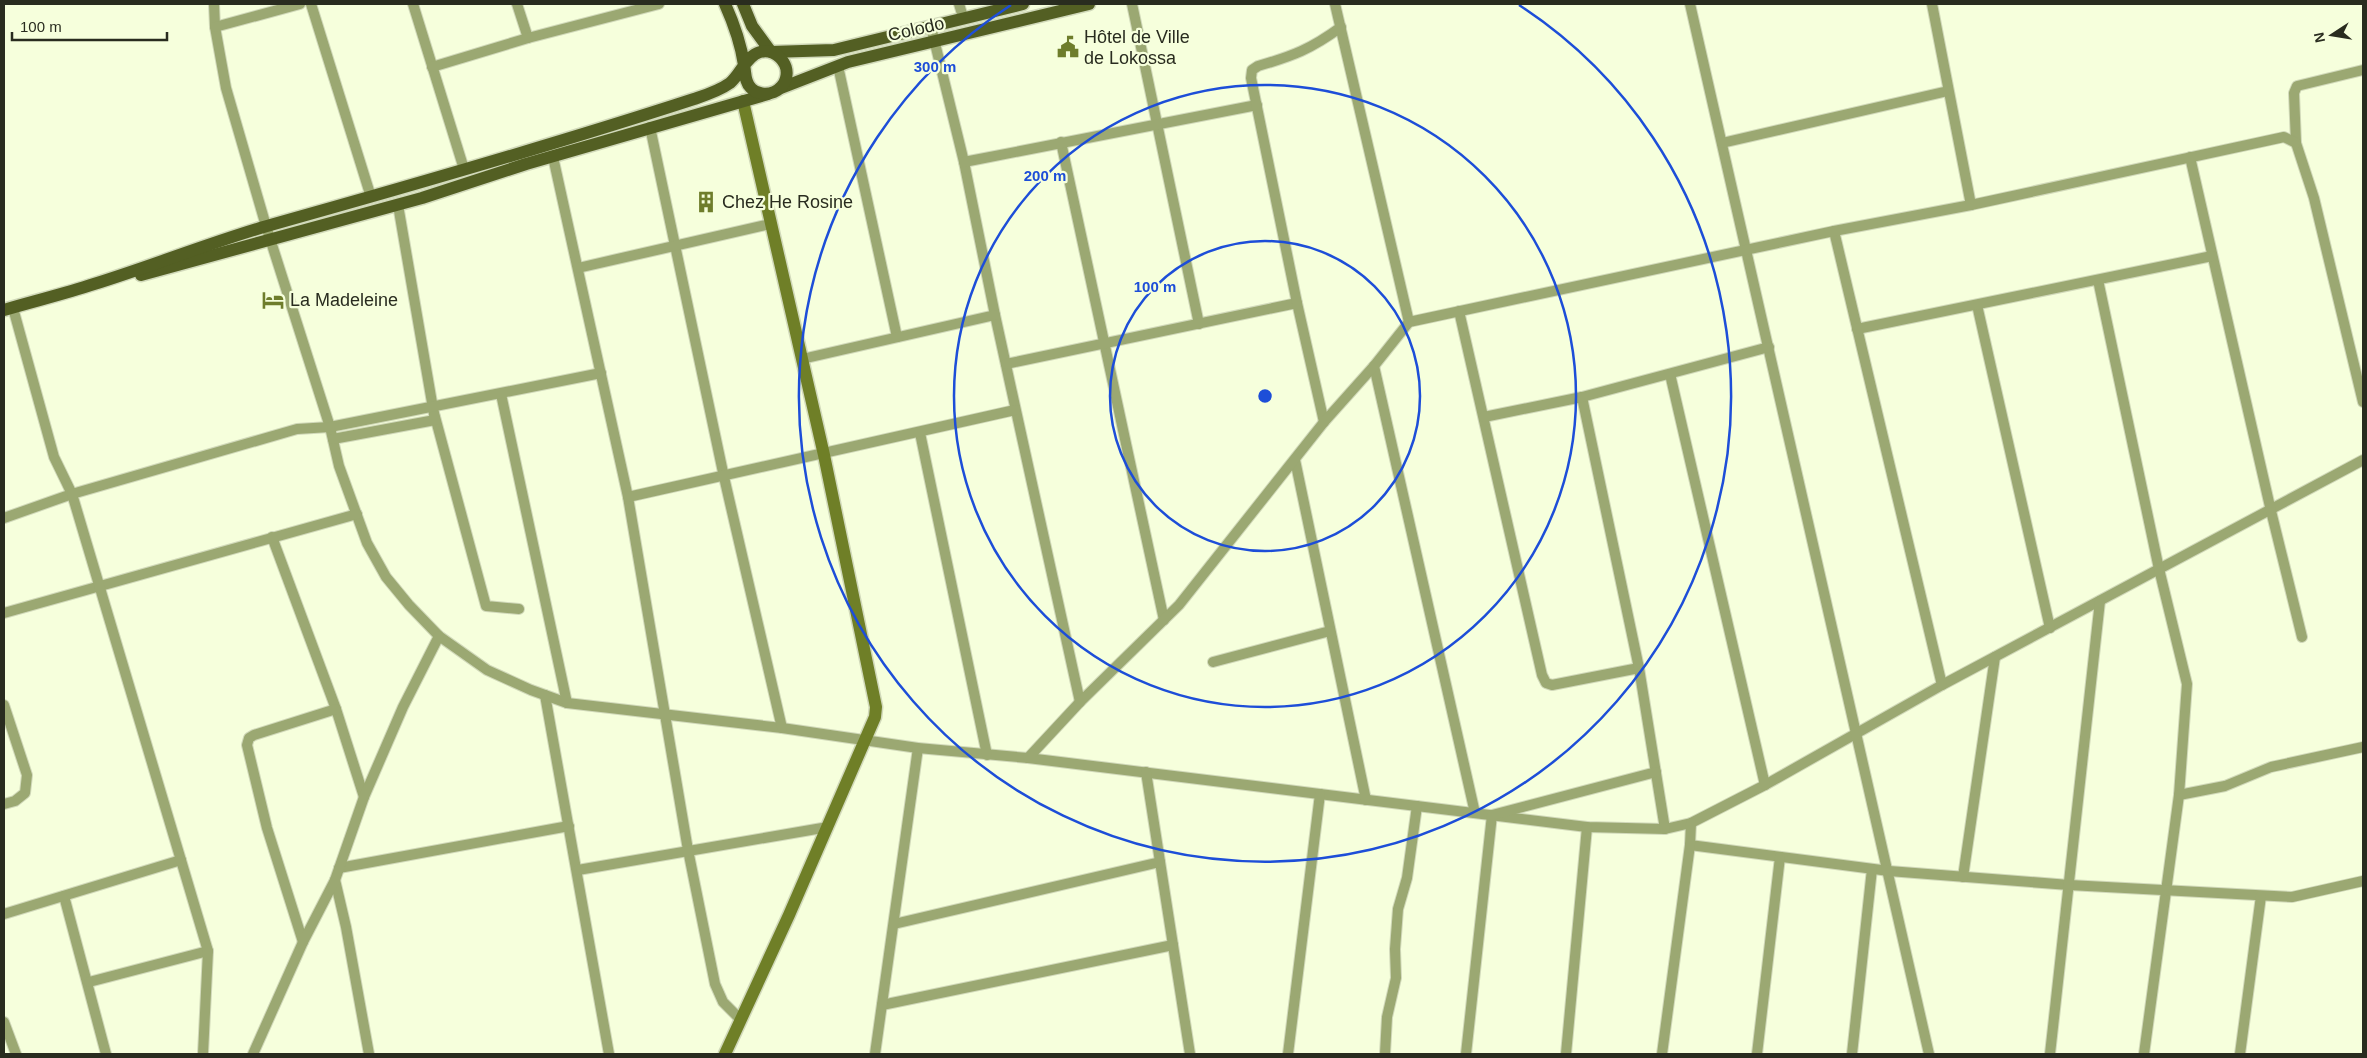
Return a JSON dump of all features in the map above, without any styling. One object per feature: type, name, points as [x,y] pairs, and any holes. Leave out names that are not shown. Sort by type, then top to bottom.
[{"type":"main road","points":[[8,309],[95,284],[162,270],[371,197],[716,91],[730,83],[745,67],[750,58],[760,52],[771,52],[781,57],[786,67],[787,78],[776,90],[761,94],[751,88],[745,78],[745,67],[735,26],[725,4]]},
{"type":"main road","points":[[743,4],[752,26],[771,52]]},
{"type":"main road","name":"Colodo","points":[[771,52],[834,50],[1023,4]]},
{"type":"main road","name":"Colodo","points":[[268,232],[398,205],[650,127],[743,101],[838,66],[1090,4]]},
{"type":"main road","points":[[725,1054],[866,740],[875,717],[876,707],[824,454],[743,101]]},
{"type":"street","points":[[214,4],[215,27],[226,88],[268,232],[330,427],[339,466],[367,543],[386,577],[409,605],[439,636],[487,670],[567,703],[782,728],[918,748],[1028,758],[1587,827],[1665,829],[1691,822],[1765,785],[1942,685],[2271,511],[2363,460]]},
{"type":"street","points":[[215,27],[300,4]]},
{"type":"street","points":[[311,4],[371,197]]},
{"type":"street","points":[[414,4],[464,169]]},
{"type":"street","points":[[517,4],[528,38]]},
{"type":"street","points":[[432,67],[528,38],[659,4]]},
{"type":"street","points":[[959,4],[963,18]]},
{"type":"street","points":[[1132,4],[1199,324]]},
{"type":"street","points":[[1335,4],[1409,322]]},
{"type":"street","points":[[1690,4],[1929,1054]]},
{"type":"street","points":[[1932,4],[1971,205]]},
{"type":"street","points":[[931,27],[964,162],[995,315],[1080,702]]},
{"type":"street","points":[[1324,422],[1297,302],[1251,78],[1252,70],[1311,48],[1341,27]]},
{"type":"street","points":[[838,66],[897,337]]},
{"type":"street","points":[[2363,70],[2297,86],[2294,93],[2296,143],[2314,198],[2363,402]]},
{"type":"street","points":[[1722,143],[1948,91]]},
{"type":"street","points":[[964,162],[1257,105]]},
{"type":"street","points":[[650,127],[724,477],[782,728]]},
{"type":"street","points":[[1028,758],[1080,702],[1180,605],[1324,422],[1374,366],[1409,322],[1834,231],[1971,205],[2284,137],[2296,143]]},
{"type":"street","points":[[1061,142],[1164,620]]},
{"type":"street","points":[[553,157],[628,497],[688,850],[717,989],[723,1002],[740,1019]]},
{"type":"street","points":[[2190,157],[2271,511],[2302,637]]},
{"type":"street","points":[[333,439],[435,420],[398,205]]},
{"type":"street","points":[[578,268],[770,224]]},
{"type":"street","points":[[1834,231],[1942,685]]},
{"type":"street","points":[[1858,329],[2212,256]]},
{"type":"street","points":[[2098,280],[2159,569],[2187,684],[2179,795],[2144,1054]]},
{"type":"street","points":[[1006,364],[1297,302]]},
{"type":"street","points":[[1977,304],[2050,628]]},
{"type":"street","points":[[8,309],[54,457],[72,494],[208,951],[203,1054]]},
{"type":"street","points":[[1459,312],[1542,675],[1546,682],[1552,685],[1639,668]]},
{"type":"street","points":[[802,359],[995,315]]},
{"type":"street","points":[[1484,417],[1582,397],[1769,347]]},
{"type":"street","points":[[1374,366],[1475,813]]},
{"type":"street","points":[[4,518],[72,494],[296,429],[330,427],[601,373]]},
{"type":"street","points":[[1670,374],[1765,785]]},
{"type":"street","points":[[500,394],[567,703]]},
{"type":"street","points":[[1582,397],[1639,668],[1665,829]]},
{"type":"street","points":[[432,407],[486,606],[519,609]]},
{"type":"street","points":[[628,497],[1016,410]]},
{"type":"street","points":[[920,433],[987,755]]},
{"type":"street","points":[[1295,460],[1366,800]]},
{"type":"street","points":[[4,613],[98,585],[193,561],[357,514]]},
{"type":"street","points":[[272,537],[336,709],[364,797]]},
{"type":"street","points":[[2050,1054],[2100,601]]},
{"type":"street","points":[[1213,662],[1330,631]]},
{"type":"street","points":[[253,1054],[303,942],[334,880],[364,797],[403,707],[439,636]]},
{"type":"street","points":[[1963,877],[1995,657]]},
{"type":"street","points":[[545,695],[578,870],[609,1054]]},
{"type":"street","points":[[4,706],[27,775],[24,793],[15,801],[4,804]]},
{"type":"street","points":[[303,942],[267,828],[247,745],[248,738],[254,735],[336,709]]},
{"type":"street","points":[[2179,795],[2225,786],[2271,767],[2363,747]]},
{"type":"street","points":[[875,1054],[918,748]]},
{"type":"street","points":[[1146,772],[1190,1054]]},
{"type":"street","points":[[1492,815],[1656,772]]},
{"type":"street","points":[[1288,1054],[1320,794]]},
{"type":"street","points":[[1385,1054],[1387,1017],[1396,978],[1395,949],[1398,910],[1407,878],[1417,806]]},
{"type":"street","points":[[1466,1054],[1492,815]]},
{"type":"street","points":[[1662,1054],[1690,845],[1691,822]]},
{"type":"street","points":[[339,868],[569,826]]},
{"type":"street","points":[[578,870],[828,827]]},
{"type":"street","points":[[1566,1054],[1587,827]]},
{"type":"street","points":[[1690,845],[1888,871],[2069,885],[2292,898],[2363,881]]},
{"type":"street","points":[[1757,1054],[1780,857]]},
{"type":"street","points":[[4,914],[180,860]]},
{"type":"street","points":[[894,924],[1160,862]]},
{"type":"street","points":[[1852,1054],[1872,869]]},
{"type":"street","points":[[334,880],[346,927],[368,1054]]},
{"type":"street","points":[[64,896],[89,982],[106,1054]]},
{"type":"street","points":[[2240,1054],[2261,896]]},
{"type":"street","points":[[882,1005],[1173,944]]},
{"type":"street","points":[[89,982],[208,951]]},
{"type":"street","points":[[4,1022],[16,1054]]},
{"type":"place","name":"Hôtel de Ville de Lokossa","points":[[1068,47]]},
{"type":"place","name":"Chez He Rosine","points":[[706,202]]},
{"type":"place","name":"La Madeleine","points":[[273,300]]}]
